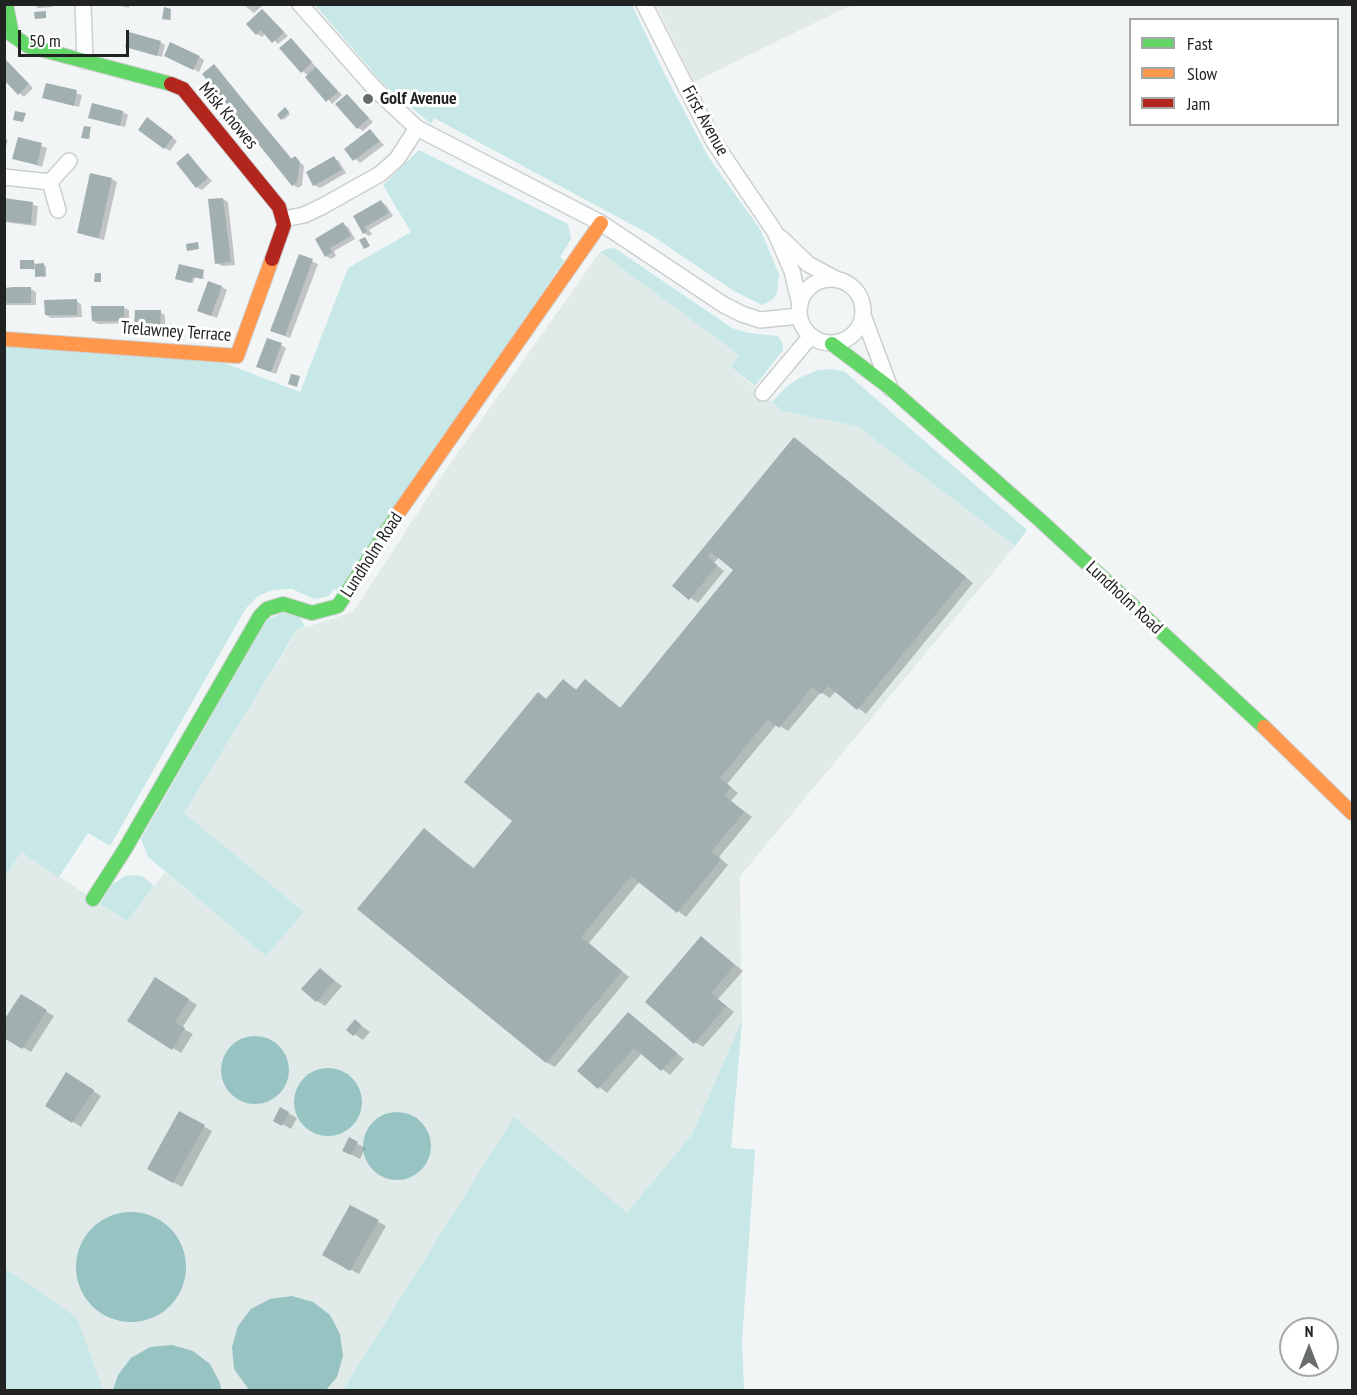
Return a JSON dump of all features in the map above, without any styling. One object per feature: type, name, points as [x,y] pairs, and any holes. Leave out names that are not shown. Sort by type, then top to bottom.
[{"type":"street","name":"Misk Knowes","points":[[6,4],[8,26],[19,41],[28,46],[170,83],[183,89],[279,207],[284,219]]},
{"type":"street","points":[[83,4],[85,61]]},
{"type":"street","points":[[300,4],[375,89],[417,128],[601,223],[724,305],[742,314],[760,320],[800,311]]},
{"type":"street","name":"First Avenue","points":[[644,4],[714,142],[775,232],[792,271],[800,311]]},
{"type":"street","points":[[284,219],[304,215],[380,174],[397,159],[417,128]]},
{"type":"street","points":[[50,182],[69,161]]},
{"type":"street","points":[[4,177],[50,182]]},
{"type":"street","points":[[50,182],[58,210]]},
{"type":"street","name":"Trelawney Terrace","points":[[4,339],[237,356],[283,231],[284,219]]},
{"type":"street","name":"Lundholm Road","points":[[93,899],[131,839],[260,616],[267,609],[283,604],[312,613],[331,610],[338,606],[411,493],[601,223]]},
{"type":"street","name":"First Avenue","points":[[775,232],[808,264],[838,280]]},
{"type":"street","points":[[763,393],[810,337],[802,327],[800,311],[811,285],[822,280],[838,280]]},
{"type":"street","name":"Lundholm Road","points":[[838,280],[857,292],[862,302],[863,315],[890,388]]},
{"type":"street","points":[[832,344],[851,337],[860,325],[863,315]]},
{"type":"street","name":"Lundholm Road","points":[[810,337],[832,344],[890,388],[1041,521],[1353,813]]},
{"type":"shaded area","points":[[315,5],[632,5],[664,73],[709,158],[760,229],[779,274],[777,293],[772,300],[762,305],[734,291],[651,235],[434,118],[431,124],[385,86]]},
{"type":"shaded area","points":[[656,5],[851,5],[694,82]]},
{"type":"shaded area","points":[[419,150],[568,224],[571,239],[560,257],[564,261],[338,592],[334,589],[329,596],[314,599],[292,589],[273,590],[258,596],[246,608],[110,846],[88,833],[59,877],[21,852],[5,877],[5,346],[222,362],[300,392],[348,268],[411,232],[383,185]]},
{"type":"shaded area","points":[[610,248],[616,249],[732,328],[748,333],[778,336],[783,344],[783,350],[755,386],[731,367],[739,355],[600,252]]},
{"type":"shaded area","points":[[600,252],[739,355],[731,367],[782,411],[857,426],[1015,546],[740,876],[742,1021],[731,1148],[755,1150],[742,1341],[744,1390],[21,1390],[16,1274],[4,1267],[4,877],[21,852],[127,921],[165,872],[266,956],[304,912],[183,813],[298,630],[353,612],[443,474]]},
{"type":"shaded area","points":[[833,369],[845,372],[1027,530],[1015,546],[857,426],[782,411],[772,402],[786,387],[801,377],[818,370]]},
{"type":"shaded area","points":[[282,613],[300,617],[305,627],[297,630],[184,813],[304,912],[266,956],[148,857],[141,839],[267,620]]},
{"type":"shaded area","points":[[127,875],[142,876],[154,886],[127,921],[100,904],[111,885]]},
{"type":"shaded area","points":[[742,1021],[731,1148],[755,1150],[742,1341],[744,1390],[343,1390],[514,1117],[627,1213],[692,1135]]},
{"type":"shaded area","points":[[255,1036],[268,1039],[279,1046],[286,1057],[289,1070],[286,1083],[279,1094],[268,1101],[255,1104],[242,1101],[231,1094],[224,1083],[221,1070],[224,1057],[231,1046],[242,1039]]},
{"type":"shaded area","points":[[328,1068],[341,1071],[352,1078],[359,1089],[362,1102],[359,1115],[352,1126],[341,1133],[328,1136],[315,1133],[304,1126],[297,1115],[294,1102],[297,1089],[304,1078],[315,1071]]},
{"type":"shaded area","points":[[397,1112],[410,1115],[421,1122],[428,1133],[431,1146],[428,1159],[421,1170],[410,1177],[397,1180],[384,1177],[373,1170],[366,1159],[363,1146],[366,1133],[373,1122],[384,1115]]},
{"type":"shaded area","points":[[131,1212],[152,1216],[170,1228],[182,1246],[186,1267],[182,1288],[170,1306],[152,1318],[131,1322],[110,1318],[92,1306],[80,1288],[76,1267],[80,1246],[92,1228],[110,1216]]},
{"type":"shaded area","points":[[4,1267],[77,1318],[103,1390],[5,1390]]},
{"type":"shaded area","points":[[292,1296],[313,1302],[330,1315],[340,1334],[343,1356],[337,1377],[326,1390],[249,1390],[234,1369],[232,1347],[238,1326],[251,1309],[270,1299]]},
{"type":"shaded area","points":[[172,1345],[193,1351],[210,1364],[220,1383],[221,1390],[113,1390],[118,1375],[131,1358],[150,1347]]},
{"type":"building","points":[[164,7],[171,9],[169,20],[162,19]]},
{"type":"building","points":[[262,9],[284,32],[272,43],[261,30],[256,35],[246,24]]},
{"type":"building","points":[[46,11],[46,18],[35,19],[34,12]]},
{"type":"building","points":[[129,32],[161,41],[157,56],[125,47]]},
{"type":"building","points":[[291,38],[312,62],[301,73],[279,48]]},
{"type":"building","points":[[170,42],[200,56],[193,70],[164,56]]},
{"type":"building","points":[[5,59],[29,84],[18,95],[5,81]]},
{"type":"building","points":[[214,64],[291,159],[295,156],[300,162],[297,182],[292,186],[202,74]]},
{"type":"building","points":[[316,67],[338,92],[326,102],[305,77]]},
{"type":"building","points":[[46,83],[77,90],[74,106],[42,98]]},
{"type":"building","points":[[347,94],[369,118],[357,129],[335,104]]},
{"type":"building","points":[[92,103],[123,111],[120,126],[88,118]]},
{"type":"building","points":[[285,107],[289,112],[281,120],[277,115]]},
{"type":"building","points":[[15,111],[26,113],[23,122],[13,120]]},
{"type":"building","points":[[147,117],[173,137],[164,149],[138,130]]},
{"type":"building","points":[[84,126],[91,127],[88,139],[81,138]]},
{"type":"building","points":[[370,129],[380,141],[353,161],[344,149]]},
{"type":"building","points":[[18,137],[42,143],[37,165],[12,159]]},
{"type":"building","points":[[188,153],[208,178],[196,188],[176,163]]},
{"type":"building","points":[[334,156],[342,170],[313,186],[306,172]]},
{"type":"building","points":[[90,173],[112,178],[99,238],[77,233]]},
{"type":"building","points":[[4,198],[33,202],[31,224],[4,221]]},
{"type":"building","points":[[223,198],[231,262],[215,264],[208,199]]},
{"type":"building","points":[[381,200],[389,213],[365,227],[367,231],[363,234],[353,216]]},
{"type":"building","points":[[343,222],[351,236],[330,248],[332,252],[325,257],[315,239]]},
{"type":"building","points":[[365,237],[370,246],[364,249],[359,240]]},
{"type":"building","points":[[198,242],[199,249],[187,251],[186,244]]},
{"type":"building","points":[[299,254],[313,259],[285,336],[270,331]]},
{"type":"building","points":[[20,260],[34,260],[34,269],[20,269]]},
{"type":"building","points":[[44,263],[45,276],[35,277],[35,264]]},
{"type":"building","points":[[179,264],[204,270],[202,279],[193,277],[191,283],[175,279]]},
{"type":"building","points":[[95,273],[101,273],[101,282],[94,282]]},
{"type":"building","points":[[208,281],[222,286],[211,316],[197,311]]},
{"type":"building","points":[[31,287],[31,303],[4,303],[4,288]]},
{"type":"building","points":[[77,299],[77,315],[45,315],[44,300]]},
{"type":"building","points":[[91,306],[124,306],[124,321],[92,321]]},
{"type":"building","points":[[135,310],[161,310],[160,326],[134,325]]},
{"type":"building","points":[[267,338],[282,343],[271,372],[256,367]]},
{"type":"building","points":[[291,374],[300,376],[297,387],[288,384]]},
{"type":"building","points":[[794,437],[966,577],[857,710],[828,686],[821,694],[812,687],[779,728],[768,719],[720,778],[731,787],[724,795],[744,812],[711,852],[721,859],[677,913],[631,876],[581,937],[622,971],[546,1063],[357,909],[424,828],[473,869],[512,821],[464,782],[538,692],[546,699],[563,679],[576,690],[585,679],[620,708],[733,570],[711,552],[707,557],[717,565],[689,600],[672,586]]},
{"type":"building","points":[[701,936],[735,965],[711,993],[726,1006],[694,1044],[645,1002]]},
{"type":"building","points":[[320,968],[335,981],[316,1002],[301,989]]},
{"type":"building","points":[[155,977],[189,999],[175,1022],[185,1028],[172,1050],[127,1021]]},
{"type":"building","points":[[21,994],[47,1010],[22,1049],[4,1038],[4,1020]]},
{"type":"building","points":[[628,1012],[677,1053],[661,1071],[634,1048],[598,1089],[577,1071]]},
{"type":"building","points":[[355,1019],[362,1026],[353,1036],[346,1030]]},
{"type":"building","points":[[66,1072],[94,1090],[72,1123],[45,1106]]},
{"type":"building","points":[[280,1107],[289,1112],[282,1126],[273,1121]]},
{"type":"building","points":[[179,1111],[205,1125],[173,1183],[147,1169]]},
{"type":"building","points":[[349,1137],[358,1142],[351,1155],[342,1151]]},
{"type":"building","points":[[350,1205],[379,1220],[350,1271],[322,1255]]},
{"type":"traffic: fast","points":[[6,4],[12,35],[28,46],[171,84]]},
{"type":"traffic: fast","points":[[832,344],[890,388],[1041,521],[1264,727]]},
{"type":"traffic: fast","points":[[93,899],[125,849],[260,616],[267,609],[283,604],[312,613],[338,606],[399,512]]},
{"type":"traffic: slow","points":[[399,512],[601,223]]},
{"type":"traffic: slow","points":[[4,339],[237,356],[272,259]]},
{"type":"traffic: slow","points":[[1264,727],[1352,813]]},
{"type":"traffic: jam","points":[[171,84],[183,89],[279,207],[284,225],[272,259]]},
{"type":"place","name":"Golf Avenue","points":[[368,99]]}]
